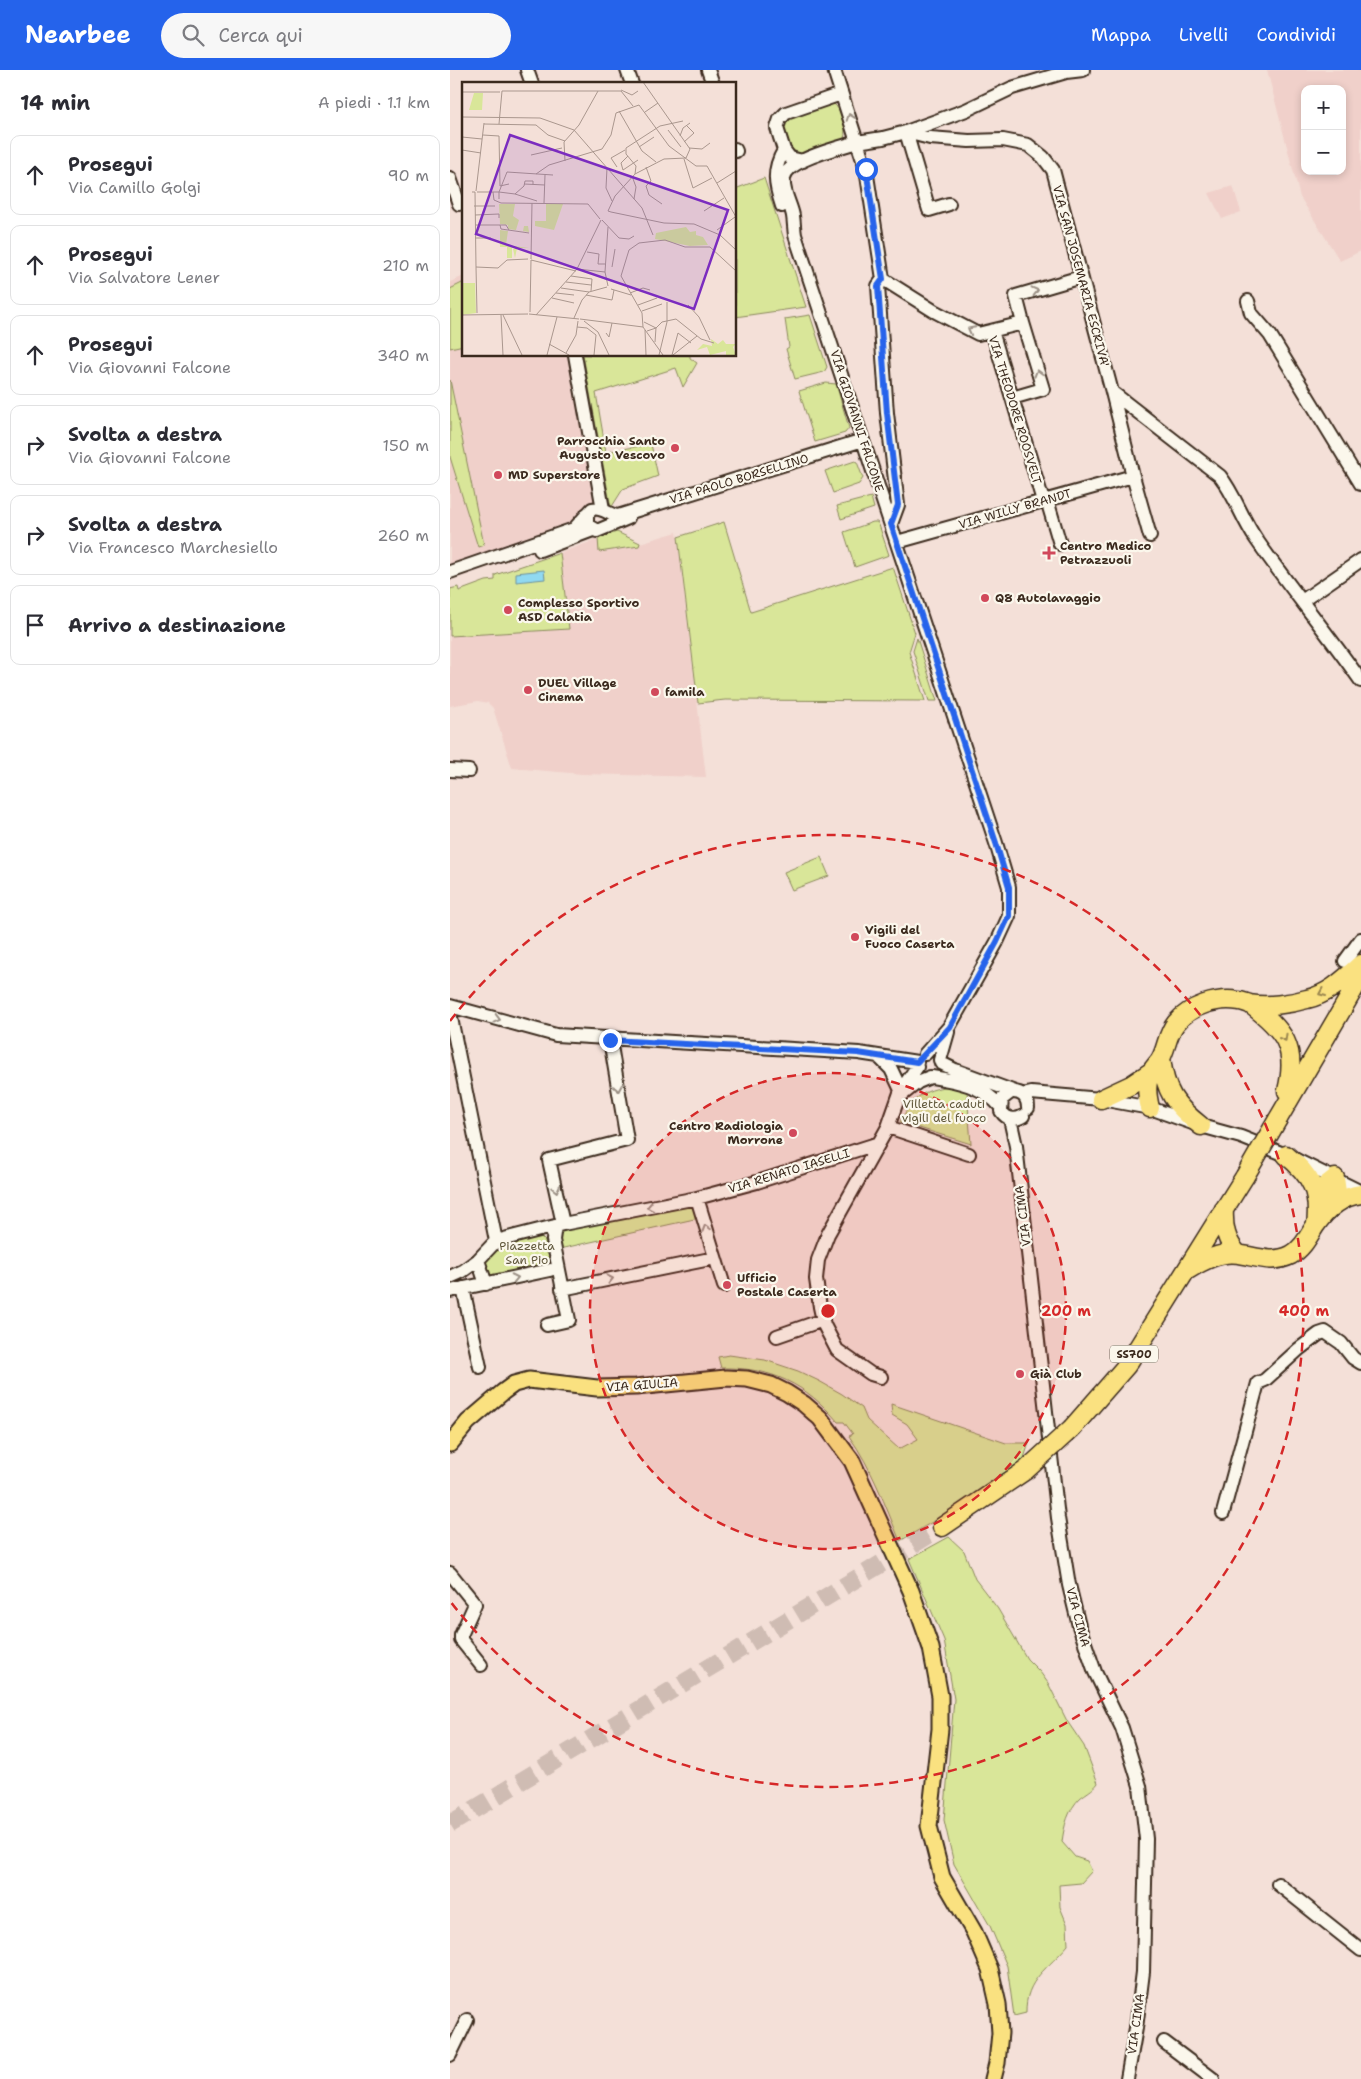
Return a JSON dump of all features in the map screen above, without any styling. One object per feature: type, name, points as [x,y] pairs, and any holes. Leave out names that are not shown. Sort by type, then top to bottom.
[{"type":"highway","points":[[1150,1108],[1147,1094],[1148,1082],[1159,1069],[1167,1039],[1176,1022],[1193,1010],[1210,1002],[1239,1000],[1250,1004],[1279,1004],[1309,999],[1338,986],[1353,963]]},
{"type":"highway","name":"SS700","points":[[942,1527],[1026,1470],[1072,1428],[1127,1365],[1245,1176],[1361,977]]},
{"type":"highway","name":"SS700","points":[[1250,1004],[1278,1027],[1288,1046],[1292,1072],[1280,1114]]},
{"type":"highway","points":[[1101,1099],[1159,1069]]},
{"type":"highway","points":[[1159,1069],[1177,1105],[1201,1126]]},
{"type":"highway","points":[[1286,1155],[1302,1168],[1324,1204]]},
{"type":"highway","name":"SS700","points":[[1186,1272],[1209,1259],[1227,1254],[1275,1260],[1300,1249],[1310,1237],[1324,1204],[1321,1189],[1335,1178]]},
{"type":"highway","name":"SS700","points":[[1324,1204],[1361,1193]]},
{"type":"highway","points":[[1224,1209],[1227,1239],[1238,1254]]},
{"type":"main road","name":"VIA GIULIA","points":[[450,1444],[468,1422],[502,1392],[514,1384],[529,1380],[597,1388],[636,1387],[726,1378],[759,1381],[787,1393],[820,1418],[852,1461],[911,1592],[931,1648],[940,1696],[940,1729],[929,1826],[942,1877],[974,1932],[990,1969],[998,2004],[1000,2033],[997,2063],[993,2079]]},
{"type":"street","points":[[527,70],[531,82]]},
{"type":"street","points":[[627,70],[631,82]]},
{"type":"street","points":[[834,70],[866,169],[883,279],[878,286],[880,325],[888,423],[898,505],[891,524]]},
{"type":"street","points":[[949,204],[929,210],[906,132],[966,110],[1006,90],[1066,72],[1083,70]]},
{"type":"street","points":[[803,161],[790,158],[784,150],[777,128],[780,119],[786,113],[841,94]]},
{"type":"street","name":"VIA SAN JOSEMARIA ESCRIVA'","points":[[803,161],[857,142],[906,132],[930,138],[969,141],[1002,140],[1028,145],[1043,156],[1053,170],[1112,392],[1132,476],[1150,536]]},
{"type":"street","name":"VIA GIOVANNI FALCONE","points":[[784,150],[775,172],[775,186],[786,219],[795,235],[1009,887],[1010,906],[1005,927],[950,1027],[940,1061]]},
{"type":"street","name":"VIA GIOVANNI FALCONE","points":[[795,235],[793,216],[784,178],[790,168],[803,161]]},
{"type":"street","points":[[450,178],[459,204]]},
{"type":"street","points":[[1012,398],[1043,389],[1016,296],[1081,277]]},
{"type":"street","name":"VIA THEODORE ROOSVELT","points":[[883,279],[934,311],[978,334],[992,331],[1060,544]]},
{"type":"street","points":[[1248,301],[1251,313],[1270,335],[1361,484]]},
{"type":"street","points":[[992,331],[1024,323]]},
{"type":"street","points":[[450,579],[598,530],[609,519],[610,515],[598,489],[592,439],[575,356]]},
{"type":"street","points":[[1112,392],[1220,476],[1229,487],[1255,538],[1330,636],[1361,681]]},
{"type":"street","name":"VIA PAOLO BORSELLINO","points":[[610,515],[628,513],[864,443]]},
{"type":"street","name":"VIA WILLY BRANDT","points":[[897,542],[1132,476]]},
{"type":"street","points":[[598,489],[588,513],[587,525],[598,530]]},
{"type":"street","points":[[450,572],[574,529],[588,513],[596,508],[610,515]]},
{"type":"street","points":[[1302,601],[1361,560]]},
{"type":"street","points":[[450,770],[469,771]]},
{"type":"street","points":[[1353,963],[1361,938]]},
{"type":"street","points":[[450,1006],[556,1035],[610,1040],[858,1053],[920,1061],[935,1055],[940,1061],[955,1070],[1019,1093],[1027,1101],[1026,1112]]},
{"type":"street","points":[[450,1012],[496,1241],[478,1260],[463,1272],[450,1277]]},
{"type":"street","name":"VIA GIOVANNI FALCONE","points":[[900,1094],[920,1061],[950,1027]]},
{"type":"street","points":[[555,1272],[553,1236],[559,1225],[549,1160],[627,1140],[610,1040]]},
{"type":"street","points":[[879,1057],[891,1069],[900,1094]]},
{"type":"street","points":[[920,1061],[920,1073],[976,1087],[993,1098],[1004,1114],[1010,1119],[1015,1120],[1051,1095]]},
{"type":"street","points":[[881,1377],[872,1374],[837,1350],[823,1320],[816,1279],[818,1260],[828,1234],[888,1127],[900,1094],[940,1070],[940,1061]]},
{"type":"street","points":[[1000,1107],[1004,1096],[1031,1093],[1101,1099],[1150,1108],[1201,1126],[1241,1137],[1286,1155],[1335,1178],[1361,1193]]},
{"type":"street","name":"VIA CIMA","points":[[1016,1146],[1026,1112]]},
{"type":"street","name":"VIA CIMA","points":[[1010,1119],[1016,1146],[1058,1518],[1070,1585],[1082,1635],[1095,1672],[1122,1728],[1140,1786],[1146,1839],[1143,1972],[1127,2079]]},
{"type":"street","points":[[888,1127],[969,1154]]},
{"type":"street","name":"VIA RENATO IASELLI","points":[[496,1241],[559,1225],[698,1198],[756,1182],[879,1143]]},
{"type":"street","points":[[698,1198],[724,1286]]},
{"type":"street","points":[[538,1231],[545,1235],[547,1239],[569,1320],[547,1325]]},
{"type":"street","points":[[562,1289],[715,1258]]},
{"type":"street","points":[[478,1260],[486,1284]]},
{"type":"street","points":[[450,1291],[555,1272]]},
{"type":"street","points":[[463,1288],[480,1367]]},
{"type":"street","points":[[776,1336],[823,1320]]},
{"type":"street","points":[[1223,1513],[1258,1383],[1265,1380],[1310,1340],[1325,1332],[1341,1343],[1353,1358],[1361,1363]]},
{"type":"street","points":[[450,1573],[475,1604],[461,1635],[461,1640],[481,1665]]},
{"type":"street","points":[[1278,1884],[1361,1950]]},
{"type":"street","points":[[450,2055],[467,2020]]},
{"type":"street","points":[[1164,2042],[1213,2079]]},
{"type":"shaded area","points":[[1267,70],[1361,70],[1361,251],[1340,261],[1300,197]]},
{"type":"shaded area","points":[[1233,186],[1241,212],[1222,219],[1209,193]]},
{"type":"shaded area","points":[[462,277],[462,356],[583,356],[611,508],[604,504],[586,505],[573,523],[450,565],[450,282]]},
{"type":"shaded area","points":[[617,532],[640,543],[677,532],[706,777],[582,774],[512,768],[493,708],[488,703],[478,701],[450,706],[450,636],[569,629],[560,553]]},
{"type":"green space","points":[[833,103],[839,110],[843,120],[844,139],[801,154],[789,148],[782,128],[787,119]]},
{"type":"green space","points":[[764,178],[806,307],[736,317],[736,189]]},
{"type":"green space","points":[[462,283],[462,345],[450,348],[450,289]]},
{"type":"green space","points":[[810,315],[827,367],[824,372],[795,379],[786,349],[789,347],[785,319]]},
{"type":"green space","points":[[583,356],[690,356],[697,363],[683,387],[676,368],[596,393],[606,452],[651,444],[658,476],[623,489],[611,508]]},
{"type":"green space","points":[[450,380],[484,545],[478,547],[450,457]]},
{"type":"green space","points":[[826,383],[836,384],[849,428],[845,433],[815,442],[799,391]]},
{"type":"green space","points":[[855,461],[863,478],[859,484],[833,493],[825,471]]},
{"type":"green space","points":[[871,497],[874,508],[841,519],[837,506]]},
{"type":"green space","points":[[724,522],[751,612],[893,567],[915,633],[909,652],[925,701],[725,700],[698,703],[678,537]]},
{"type":"green space","points":[[877,522],[879,525],[889,555],[855,567],[844,532]]},
{"type":"green space","points":[[617,532],[640,543],[639,546],[599,552],[598,538]]},
{"type":"green space","name":"Complesso Sportivo ASD Calatia","points":[[560,553],[569,629],[450,636],[450,589],[458,587],[459,591],[486,581],[495,580],[495,575]]},
{"type":"green space","points":[[917,638],[937,701],[929,701],[913,651]]},
{"type":"green space","points":[[821,857],[829,876],[792,890],[784,872]]},
{"type":"green space","name":"Villetta caduti vigili del fuoco","points":[[949,1086],[967,1091],[971,1144],[900,1122],[909,1107],[919,1096],[931,1090]]},
{"type":"green space","points":[[695,1202],[699,1218],[559,1249],[555,1233]]},
{"type":"green space","name":"Piazzetta San Pio","points":[[538,1234],[545,1241],[549,1258],[545,1265],[488,1278],[483,1261],[496,1244]]},
{"type":"green space","points":[[729,1355],[765,1360],[798,1371],[819,1381],[862,1408],[867,1420],[899,1449],[918,1439],[907,1424],[892,1415],[891,1404],[1006,1443],[1029,1443],[1022,1464],[951,1511],[900,1541],[871,1474],[849,1436],[853,1434],[844,1422],[838,1422],[813,1397],[786,1380],[756,1371],[739,1368],[721,1368],[718,1357]]},
{"type":"green space","points":[[949,1537],[964,1551],[975,1579],[998,1609],[1027,1659],[1048,1683],[1067,1721],[1084,1746],[1098,1783],[1092,1790],[1080,1798],[1072,1808],[1065,1824],[1062,1842],[1075,1857],[1087,1861],[1092,1871],[1081,1883],[1059,1885],[1060,1907],[1067,1924],[1068,1945],[1040,1975],[1029,1991],[1026,2013],[1014,2016],[1007,1966],[990,1926],[954,1864],[944,1820],[954,1699],[944,1640],[909,1559]]},
{"type":"water","points":[[544,570],[545,579],[516,582],[516,573]]},
{"type":"tunnel","points":[[450,1824],[942,1527]]},
{"type":"place","name":"Parrocchia Santo Augusto Vescovo","points":[[675,448]]},
{"type":"place","name":"MD Superstore","points":[[498,475]]},
{"type":"place","name":"Centro Medico Petrazzuoli","points":[[1049,553]]},
{"type":"place","name":"Q8 Autolavaggio","points":[[985,598]]},
{"type":"place","name":"Complesso Sportivo ASD Calatia","points":[[508,610]]},
{"type":"place","name":"DUEL Village Cinema","points":[[528,690]]},
{"type":"place","name":"famila","points":[[655,692]]},
{"type":"place","name":"Vigili del Fuoco Caserta","points":[[855,937]]},
{"type":"place","name":"Centro Radiologia Morrone","points":[[793,1133]]},
{"type":"place","name":"Ufficio Postale Caserta","points":[[727,1285]]},
{"type":"place","name":"Già Club","points":[[1020,1374]]},
{"type":"route","points":[[610,1040],[858,1053],[917,1062],[950,1027],[1005,927],[1009,916],[1009,887],[996,843],[891,524],[898,505],[887,413],[880,325],[878,286],[883,279],[866,169]]}]
